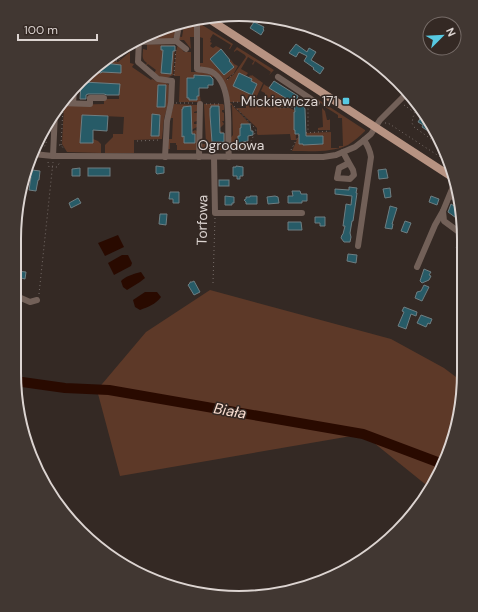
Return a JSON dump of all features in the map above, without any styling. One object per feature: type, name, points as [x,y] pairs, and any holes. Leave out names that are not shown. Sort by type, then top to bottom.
[{"type":"main road","points":[[214,23],[447,175]]},
{"type":"street","points":[[196,25],[197,69],[211,72],[220,78],[225,90],[227,101],[229,157]]},
{"type":"street","points":[[176,41],[178,30]]},
{"type":"street","points":[[148,41],[176,41],[186,49]]},
{"type":"street","points":[[137,46],[138,62],[158,79],[172,81],[171,103],[167,121],[165,157]]},
{"type":"street","points":[[278,77],[317,103]]},
{"type":"street","points":[[309,98],[316,89]]},
{"type":"street","name":"Ogrodowa","points":[[39,153],[53,156],[323,157],[355,147],[371,134],[380,120],[404,96]]},
{"type":"street","points":[[73,97],[73,103]]},
{"type":"street","points":[[68,103],[90,104],[90,98],[104,98]]},
{"type":"street","points":[[199,157],[200,104]]},
{"type":"street","points":[[53,156],[54,123]]},
{"type":"street","points":[[358,246],[371,157],[369,146],[364,140]]},
{"type":"street","points":[[343,152],[349,163]]},
{"type":"street","name":"Torfowa","points":[[214,157],[215,213]]},
{"type":"street","points":[[417,267],[452,190]]},
{"type":"street","points":[[443,210],[444,221],[457,231]]},
{"type":"street","points":[[215,213],[302,213]]},
{"type":"street","points":[[21,298],[30,302],[37,300]]},
{"type":"path","points":[[172,81],[174,75],[176,41]]},
{"type":"path","points":[[115,60],[118,61],[126,53]]},
{"type":"path","points":[[309,98],[308,130],[306,133],[330,131]]},
{"type":"path","points":[[247,150],[256,131],[230,102],[272,103],[280,108],[294,107]]},
{"type":"path","points":[[404,105],[418,115]]},
{"type":"path","points":[[61,145],[62,112]]},
{"type":"path","points":[[415,113],[412,123],[414,127],[434,141]]},
{"type":"path","points":[[380,120],[388,123],[440,157]]},
{"type":"path","points":[[290,153],[299,135]]},
{"type":"path","points":[[41,149],[46,145],[46,136]]},
{"type":"path","points":[[137,141],[163,140]]},
{"type":"path","points":[[37,300],[39,296],[53,156]]},
{"type":"path","name":"Torfowa","points":[[213,283],[215,213]]},
{"type":"shaded area","points":[[201,24],[233,44],[229,49],[231,45],[213,34],[210,39],[210,42],[212,43],[210,46],[213,48],[216,46],[222,49],[210,59],[224,75],[234,67],[229,61],[231,60],[238,66],[234,73],[226,79],[227,80],[234,74],[246,57],[237,50],[234,52],[237,47],[274,70],[269,75],[271,72],[255,61],[253,65],[252,64],[254,61],[248,57],[241,69],[248,73],[246,76],[239,73],[233,86],[252,95],[257,84],[251,81],[252,79],[249,77],[252,75],[263,83],[256,98],[263,98],[265,95],[265,93],[261,91],[264,84],[294,103],[294,106],[280,107],[273,102],[228,102],[228,90],[221,77],[201,67],[199,63],[203,63],[203,38],[199,37],[199,25]]},
{"type":"shaded area","points":[[195,25],[195,37],[190,37],[191,49],[184,40],[178,40],[178,36],[182,37],[184,28]]},
{"type":"shaded area","points":[[176,31],[172,39],[153,39]]},
{"type":"shaded area","points":[[147,44],[175,45],[173,75],[165,79],[154,73],[156,70],[148,64],[145,66],[147,63],[143,58],[143,49],[147,50]]},
{"type":"shaded area","points":[[178,44],[184,52],[191,52],[191,72],[202,72],[213,75],[213,77],[210,77],[210,75],[204,77],[194,75],[194,78],[187,78],[187,98],[189,98],[189,100],[197,100],[197,96],[200,96],[201,102],[179,102],[180,76],[174,76]]},
{"type":"shaded area","points":[[130,52],[130,63],[134,64],[132,67],[151,80],[165,82],[169,85],[168,104],[164,119],[162,139],[134,140],[134,153],[105,153],[105,145],[113,137],[113,134],[123,134],[124,117],[82,115],[80,143],[92,143],[93,139],[98,141],[101,144],[101,153],[67,152],[62,144],[64,109],[67,105],[104,104],[104,99],[119,99],[119,84],[88,82],[106,66],[113,62],[118,62]]},
{"type":"shaded area","points":[[316,98],[365,131],[348,145],[341,148],[320,151],[292,151],[299,135],[299,144],[323,144],[323,136],[306,136],[306,133],[331,132],[331,148],[339,148],[339,146],[343,146],[342,118],[338,118],[338,115],[322,105]]},
{"type":"shaded area","points":[[228,103],[231,103],[250,124],[241,124],[240,133],[242,136],[238,137],[238,144],[249,143],[246,149],[230,150],[229,140],[233,135],[232,105],[228,108]]},
{"type":"shaded area","points":[[250,103],[273,104],[279,108],[290,108],[294,110],[296,140],[291,140],[290,134],[258,135],[257,128],[236,108],[246,108],[246,105],[250,105]]},
{"type":"shaded area","points":[[174,104],[197,105],[197,111],[194,113],[197,113],[197,121],[194,122],[194,124],[197,124],[197,127],[191,131],[197,131],[197,150],[177,150],[176,143],[170,143],[170,149],[167,149],[168,139],[172,139],[173,118],[170,118]]},
{"type":"shaded area","points":[[204,104],[224,105],[224,110],[222,110],[222,112],[224,113],[224,121],[222,121],[224,124],[218,130],[219,132],[221,131],[225,134],[225,150],[202,150],[202,144],[206,144]]},
{"type":"shaded area","points":[[322,108],[325,111],[327,120],[330,119],[330,130],[318,130],[318,128],[323,127]]},
{"type":"shaded area","points":[[118,235],[124,247],[105,256],[98,243]]},
{"type":"shaded area","points":[[122,255],[128,255],[132,263],[131,266],[114,275],[108,263]]},
{"type":"shaded area","points":[[141,272],[145,278],[127,290],[123,287],[121,281],[123,279]]},
{"type":"shaded area","points":[[210,290],[391,339],[444,368],[457,378],[457,387],[450,429],[435,469],[426,485],[363,434],[120,476],[97,390],[146,332]]},
{"type":"shaded area","points":[[145,292],[157,292],[161,297],[154,303],[140,310],[135,307],[133,300]]},
{"type":"building","points":[[254,22],[264,27],[261,35],[250,28]]},
{"type":"building","points":[[296,44],[307,52],[309,48],[316,52],[311,60],[324,68],[320,74],[304,61],[307,56],[299,52],[296,57],[289,53]]},
{"type":"building","points":[[161,46],[175,46],[175,51],[173,51],[171,74],[161,73],[163,50],[161,50]]},
{"type":"building","points":[[221,49],[234,67],[224,75],[210,59]]},
{"type":"building","points":[[110,64],[121,65],[121,73],[98,73]]},
{"type":"building","points":[[239,73],[252,79],[251,81],[257,84],[252,95],[233,86]]},
{"type":"building","points":[[194,75],[210,76],[213,79],[213,85],[208,85],[208,88],[199,88],[199,96],[197,96],[197,100],[189,100],[189,98],[187,98],[187,78],[194,78]]},
{"type":"building","points":[[274,81],[298,96],[297,99],[305,109],[306,136],[323,136],[323,144],[299,144],[299,134],[295,134],[294,130],[294,103],[269,88]]},
{"type":"building","points":[[88,82],[120,84],[119,95],[88,94],[86,95],[86,99],[80,99],[81,89]]},
{"type":"building","points":[[158,85],[166,85],[165,107],[157,107]]},
{"type":"building","points":[[191,106],[192,134],[195,134],[195,143],[184,143],[184,136],[182,137],[182,109],[183,107]]},
{"type":"building","points":[[211,106],[219,106],[220,133],[224,133],[224,142],[212,142],[210,115]]},
{"type":"building","points":[[152,114],[160,115],[159,136],[151,136]]},
{"type":"building","points":[[82,115],[108,116],[107,131],[93,130],[93,143],[80,143]]},
{"type":"building","points":[[420,118],[429,132],[422,127],[423,125],[418,122]]},
{"type":"building","points":[[241,124],[250,124],[253,135],[248,136],[248,141],[243,142],[243,144],[238,144],[238,136],[240,136]]},
{"type":"building","points":[[156,166],[164,167],[164,173],[157,174]]},
{"type":"building","points":[[233,167],[243,167],[243,176],[240,176],[240,179],[237,179],[237,176],[233,176]]},
{"type":"building","points":[[80,168],[80,176],[72,176],[72,169]]},
{"type":"building","points":[[88,168],[110,168],[110,176],[88,176]]},
{"type":"building","points":[[386,169],[388,178],[379,179],[378,170]]},
{"type":"building","points":[[33,170],[40,171],[36,191],[29,190]]},
{"type":"building","points":[[219,180],[229,180],[229,186],[219,186]]},
{"type":"building","points":[[349,187],[357,188],[357,193],[350,233],[350,242],[344,242],[341,238],[345,226],[343,226],[346,204],[351,205],[352,196],[335,194],[335,189],[349,190]]},
{"type":"building","points":[[390,188],[391,197],[385,198],[383,189]]},
{"type":"building","points":[[292,191],[300,191],[301,194],[307,194],[307,201],[302,201],[302,203],[288,203],[288,196],[293,196]]},
{"type":"building","points":[[170,192],[179,192],[179,203],[173,203],[173,199],[169,199]]},
{"type":"building","points":[[225,196],[234,197],[234,203],[232,203],[232,205],[225,205]]},
{"type":"building","points":[[257,196],[257,204],[246,204],[244,200],[246,197]]},
{"type":"building","points":[[431,196],[439,199],[437,205],[429,202]]},
{"type":"building","points":[[267,197],[278,197],[279,203],[268,204]]},
{"type":"building","points":[[78,198],[81,203],[71,208],[69,203]]},
{"type":"building","points":[[451,204],[454,206],[456,218],[448,212]]},
{"type":"building","points":[[390,206],[397,208],[392,229],[385,228]]},
{"type":"building","points":[[160,214],[167,214],[166,225],[159,224]]},
{"type":"building","points":[[315,217],[325,217],[325,226],[320,226],[320,223],[315,223]]},
{"type":"building","points":[[405,221],[411,223],[407,233],[401,231]]},
{"type":"building","points":[[288,222],[301,222],[302,230],[288,230]]},
{"type":"building","points":[[348,254],[357,255],[356,263],[347,261]]},
{"type":"building","points":[[424,269],[431,272],[429,275],[431,276],[429,280],[422,283],[420,281]]},
{"type":"building","points":[[21,271],[26,272],[25,279],[21,278]]},
{"type":"building","points":[[194,281],[200,292],[194,295],[188,285],[190,282]]},
{"type":"building","points":[[424,285],[429,287],[422,301],[415,298],[417,292],[421,291]]},
{"type":"building","points":[[404,307],[417,312],[416,316],[411,314],[406,329],[398,326],[404,312],[402,311]]},
{"type":"building","points":[[421,315],[432,319],[430,324],[428,323],[426,327],[417,323]]},
{"type":"waterway","name":"Biała","points":[[21,382],[65,388],[109,390],[363,434],[438,462]]},
{"type":"place","name":"Mickiewicza 171","points":[[346,101]]}]
